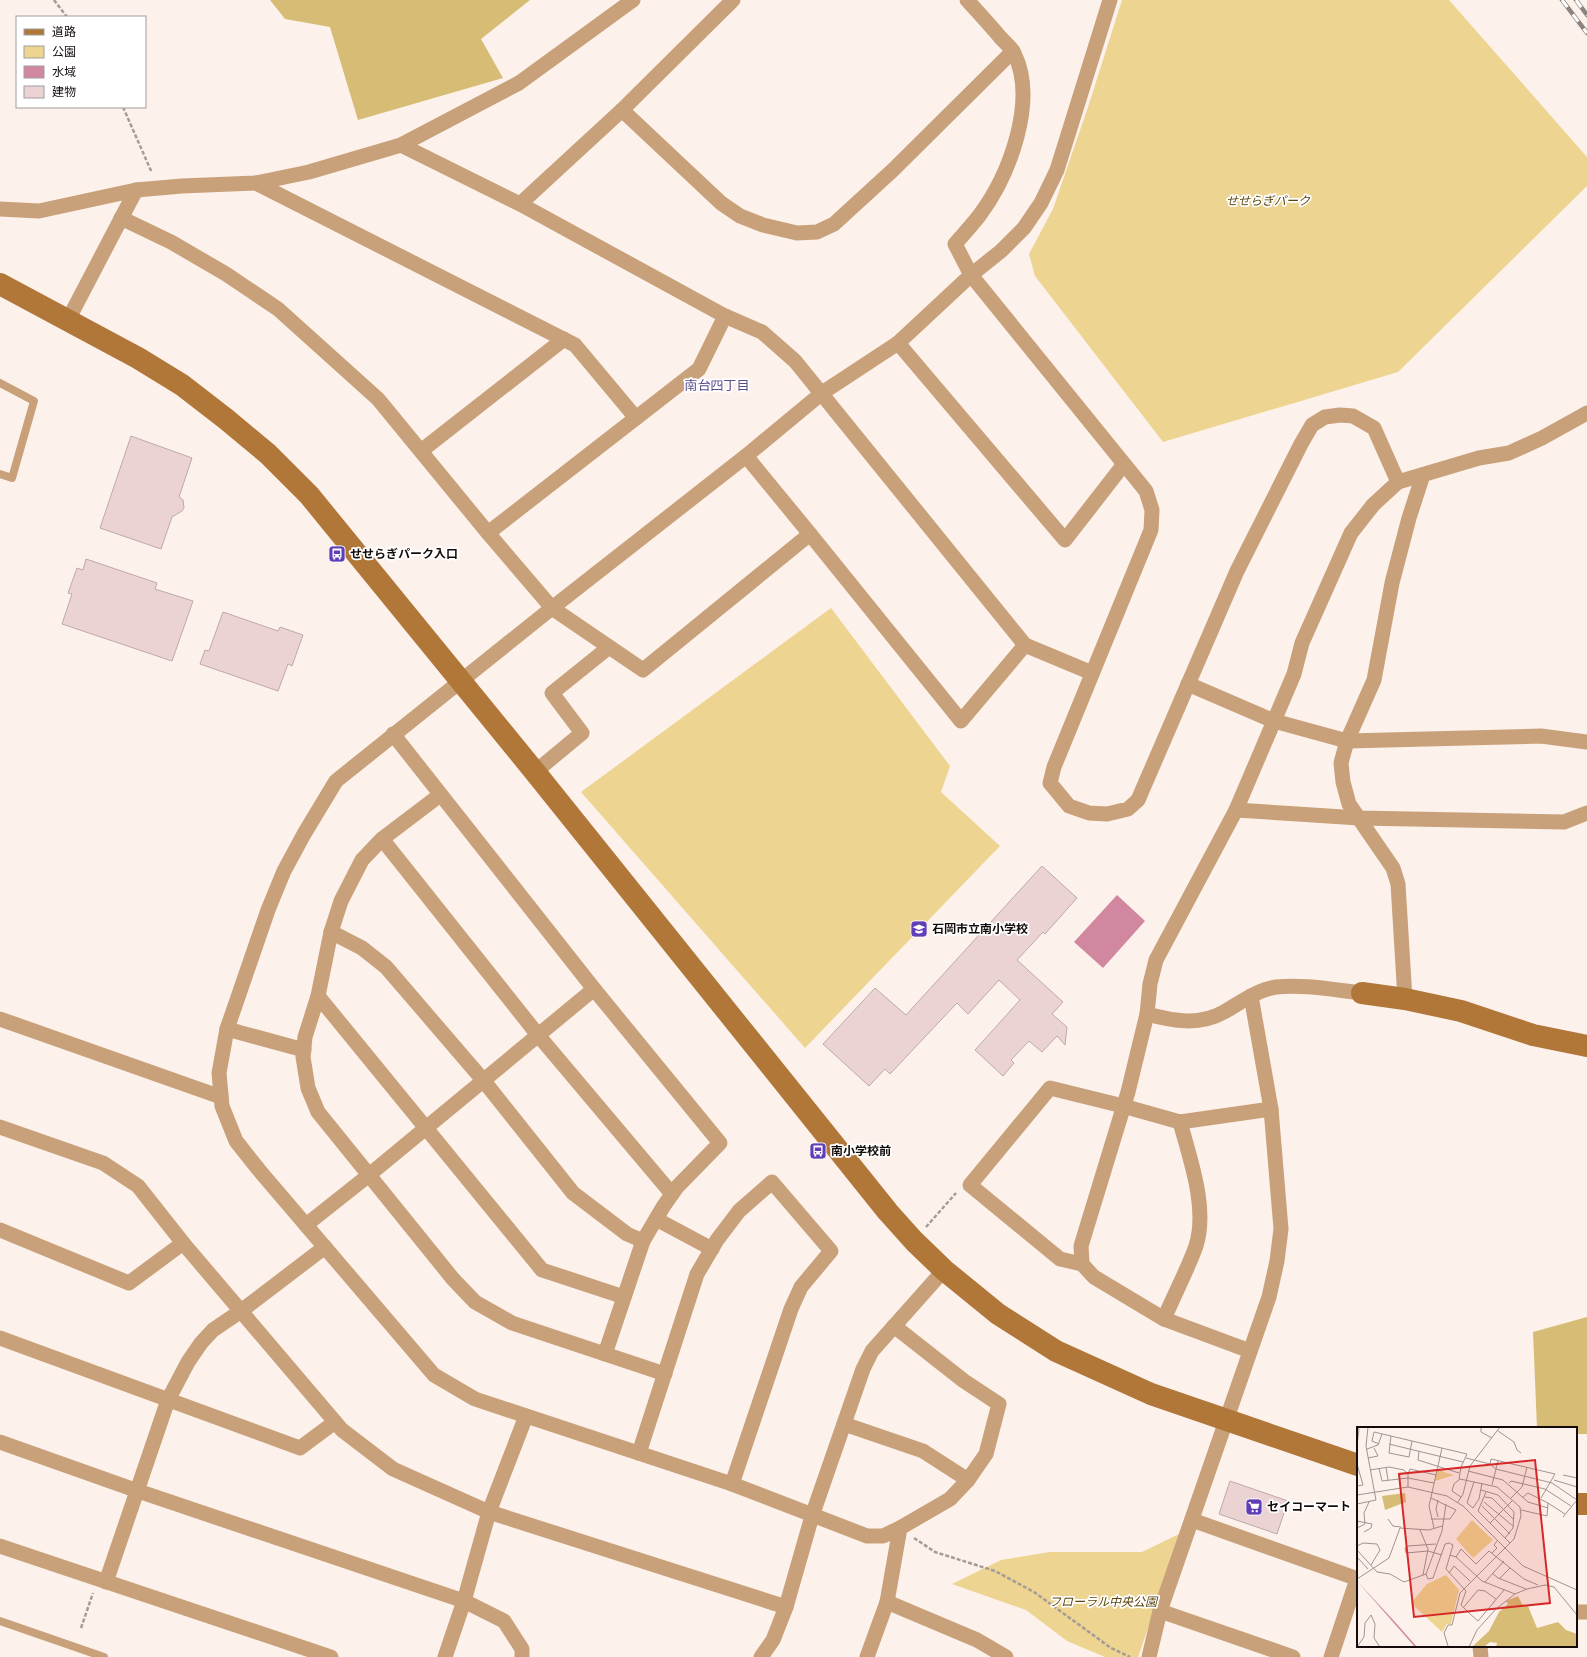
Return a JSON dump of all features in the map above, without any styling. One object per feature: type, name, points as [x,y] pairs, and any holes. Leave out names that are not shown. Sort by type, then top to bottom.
[{"type":"street","points":[[0,209],[39,211],[136,190],[256,183],[309,172],[401,145],[519,83],[633,0]]},
{"type":"street","points":[[520,204],[622,110],[733,0]]},
{"type":"street","points":[[967,0],[1013,51],[1019,66],[1023,89],[1020,126],[999,183],[979,216],[955,244],[970,275],[1146,491],[1152,510],[1151,530],[1054,767],[1050,783],[1069,806],[1090,813],[1107,814],[1128,809],[1138,800],[1237,571],[1312,425],[1325,417],[1340,415],[1353,416],[1374,428],[1398,482]]},
{"type":"street","points":[[894,1326],[964,1381],[999,1404],[986,1454],[968,1480],[950,1499],[900,1528],[883,1536],[867,1536],[732,1484],[474,1399],[434,1375],[236,1142],[222,1106],[219,1073],[227,1029],[268,910],[284,870],[336,781],[393,734],[746,456],[822,393],[898,343],[970,275],[1006,247],[1024,228],[1041,203],[1057,170],[1110,0]]},
{"type":"street","points":[[622,110],[721,203],[740,216],[763,225],[797,232],[817,232],[834,224],[893,170],[1013,51]]},
{"type":"street","points":[[401,145],[520,204],[724,316],[762,332],[795,361],[822,393],[1025,645],[1092,674]]},
{"type":"street","points":[[256,183],[575,345],[636,418]]},
{"type":"street","points":[[68,320],[136,190]]},
{"type":"street","points":[[121,218],[171,242],[226,274],[278,309],[378,399],[552,608],[608,648],[643,670],[810,534]]},
{"type":"street","points":[[0,284],[138,358],[182,384],[268,454],[309,496],[535,772],[888,1212],[914,1241],[944,1270],[998,1314],[1056,1351],[1151,1394],[1357,1465]]},
{"type":"street","points":[[488,533],[699,369],[724,316]]},
{"type":"street","points":[[421,451],[564,339]]},
{"type":"street","points":[[898,343],[1065,540],[1124,464]]},
{"type":"street","points":[[1082,1264],[1081,1246],[1123,1106],[1147,1014],[1150,984],[1156,960],[1236,810],[1294,674],[1302,643],[1351,532],[1373,504],[1398,482],[1479,458],[1509,453],[1542,438],[1587,413]]},
{"type":"street","points":[[746,456],[961,721],[1025,645]]},
{"type":"street","points":[[1405,999],[1398,884],[1393,868],[1349,804],[1343,782],[1341,763],[1346,741],[1374,680],[1392,583],[1409,518],[1423,475]]},
{"type":"street","points":[[535,772],[582,733],[552,693],[608,648]]},
{"type":"street","points":[[1188,684],[1274,721],[1346,741],[1541,736],[1587,742]]},
{"type":"street","points":[[393,734],[594,989],[720,1143],[697,1165],[672,1194],[643,1241],[605,1354]]},
{"type":"street","points":[[440,795],[382,839],[362,860],[340,901],[331,932],[318,996],[305,1037],[303,1057],[308,1088],[318,1112],[453,1279],[475,1302],[512,1323],[665,1374]]},
{"type":"street","points":[[1236,810],[1359,818],[1564,822],[1587,813]]},
{"type":"street","points":[[382,839],[538,1035],[672,1194]]},
{"type":"street","points":[[331,932],[362,948],[386,967],[483,1080],[573,1193],[627,1234],[643,1241]]},
{"type":"street","points":[[1147,1014],[1175,1021],[1202,1020],[1222,1013],[1251,996],[1276,987],[1302,987],[1405,999],[1461,1011],[1533,1035],[1587,1046]]},
{"type":"street","points":[[306,1225],[369,1175],[594,989]]},
{"type":"street","points":[[318,996],[542,1270],[624,1297]]},
{"type":"street","points":[[1149,1657],[1160,1611],[1225,1420],[1269,1297],[1277,1261],[1281,1229],[1271,1110],[1251,996]]},
{"type":"street","points":[[0,1019],[222,1097]]},
{"type":"street","points":[[227,1029],[304,1050]]},
{"type":"street","points":[[1250,1351],[1164,1319],[1094,1277],[1082,1264],[1060,1259],[970,1185],[1050,1088],[1180,1122],[1271,1110]]},
{"type":"street","points":[[1164,1319],[1196,1245],[1200,1218],[1197,1188],[1180,1122]]},
{"type":"street","points":[[0,1127],[103,1163],[138,1186],[183,1243],[342,1430],[393,1469],[489,1512],[786,1607]]},
{"type":"street","points":[[639,1453],[697,1274],[712,1249],[739,1211],[772,1182],[831,1251],[802,1287],[791,1308],[732,1484]]},
{"type":"street","points":[[656,1219],[712,1249]]},
{"type":"street","points":[[0,1230],[129,1283],[183,1243]]},
{"type":"street","points":[[102,1581],[138,1491],[168,1400],[188,1362],[201,1343],[213,1330],[241,1311],[325,1247]]},
{"type":"street","points":[[761,1657],[773,1640],[786,1607],[812,1516],[864,1369],[872,1352],[944,1270]]},
{"type":"street","points":[[0,1338],[300,1448],[335,1422]]},
{"type":"street","points":[[445,1657],[464,1601],[489,1512],[526,1416]]},
{"type":"street","points":[[844,1424],[923,1451],[968,1480]]},
{"type":"street","points":[[0,1442],[138,1491],[464,1601],[504,1621],[522,1649],[522,1657]]},
{"type":"street","points":[[1192,1520],[1357,1579]]},
{"type":"street","points":[[868,1657],[887,1602],[900,1528]]},
{"type":"street","points":[[0,1546],[331,1657]]},
{"type":"street","points":[[1331,1657],[1357,1582]]},
{"type":"street","points":[[887,1602],[977,1640],[1000,1655]]},
{"type":"street","points":[[1160,1611],[1293,1657]]},
{"type":"lane","points":[[0,383],[34,401],[12,478],[0,474]]},
{"type":"lane","points":[[0,1621],[104,1657]]},
{"type":"path","points":[[54,0],[66,16]]},
{"type":"path","points":[[123,108],[158,188]]},
{"type":"path","points":[[914,1241],[960,1188],[970,1185]]},
{"type":"path","points":[[900,1528],[935,1552],[995,1571],[1034,1592],[1112,1648],[1130,1657]]},
{"type":"path","points":[[80,1628],[102,1581]]},
{"type":"green space","name":"せせらぎパーク","points":[[1122,0],[1449,0],[1587,157],[1587,186],[1398,372],[1163,442],[1035,276],[1029,254],[1053,209],[1089,104]]},
{"type":"green space","points":[[831,608],[950,766],[941,792],[1000,846],[805,1048],[581,792]]},
{"type":"green space","name":"フローラル中央公園","points":[[1181,1533],[1138,1657],[1105,1657],[1067,1641],[1026,1610],[952,1584],[1001,1560],[1050,1552],[1142,1552]]},
{"type":"shaded area","points":[[270,0],[530,0],[481,39],[503,78],[358,120],[330,27],[285,19]]},
{"type":"shaded area","points":[[1587,1317],[1587,1434],[1577,1434],[1577,1427],[1537,1427],[1533,1332]]},
{"type":"water","points":[[1117,895],[1145,921],[1103,968],[1074,942]]},
{"type":"building","points":[[131,436],[192,458],[179,497],[183,500],[184,508],[172,517],[161,549],[100,528]]},
{"type":"building","points":[[86,559],[157,583],[155,589],[193,601],[172,661],[62,624],[72,594],[68,593],[77,568],[83,570]]},
{"type":"building","points":[[223,612],[278,631],[280,627],[303,635],[292,666],[288,664],[278,691],[200,664],[205,650],[209,651]]},
{"type":"building","points":[[1042,866],[1077,898],[1045,934],[1043,932],[1017,960],[1063,1002],[1052,1014],[1067,1027],[1065,1045],[1057,1036],[1042,1052],[1029,1041],[1011,1060],[1014,1063],[1003,1076],[975,1050],[1020,1000],[999,980],[968,1014],[957,1003],[890,1074],[885,1069],[869,1086],[823,1044],[875,988],[906,1015]]},
{"type":"building","name":"セイコーマート","points":[[1230,1481],[1288,1501],[1277,1534],[1219,1514]]},
{"type":"railway","points":[[1562,0],[1587,33]]},
{"type":"railway","points":[[1576,0],[1587,15]]},
{"type":"place","name":"せせらぎパーク入口","points":[[337,554]]},
{"type":"place","name":"石岡市立南小学校","points":[[919,929]]},
{"type":"place","name":"南小学校前","points":[[818,1151]]},
{"type":"place","name":"セイコーマート","points":[[1254,1507]]},
{"type":"district","name":"南台四丁目","points":[[717,385]]}]
